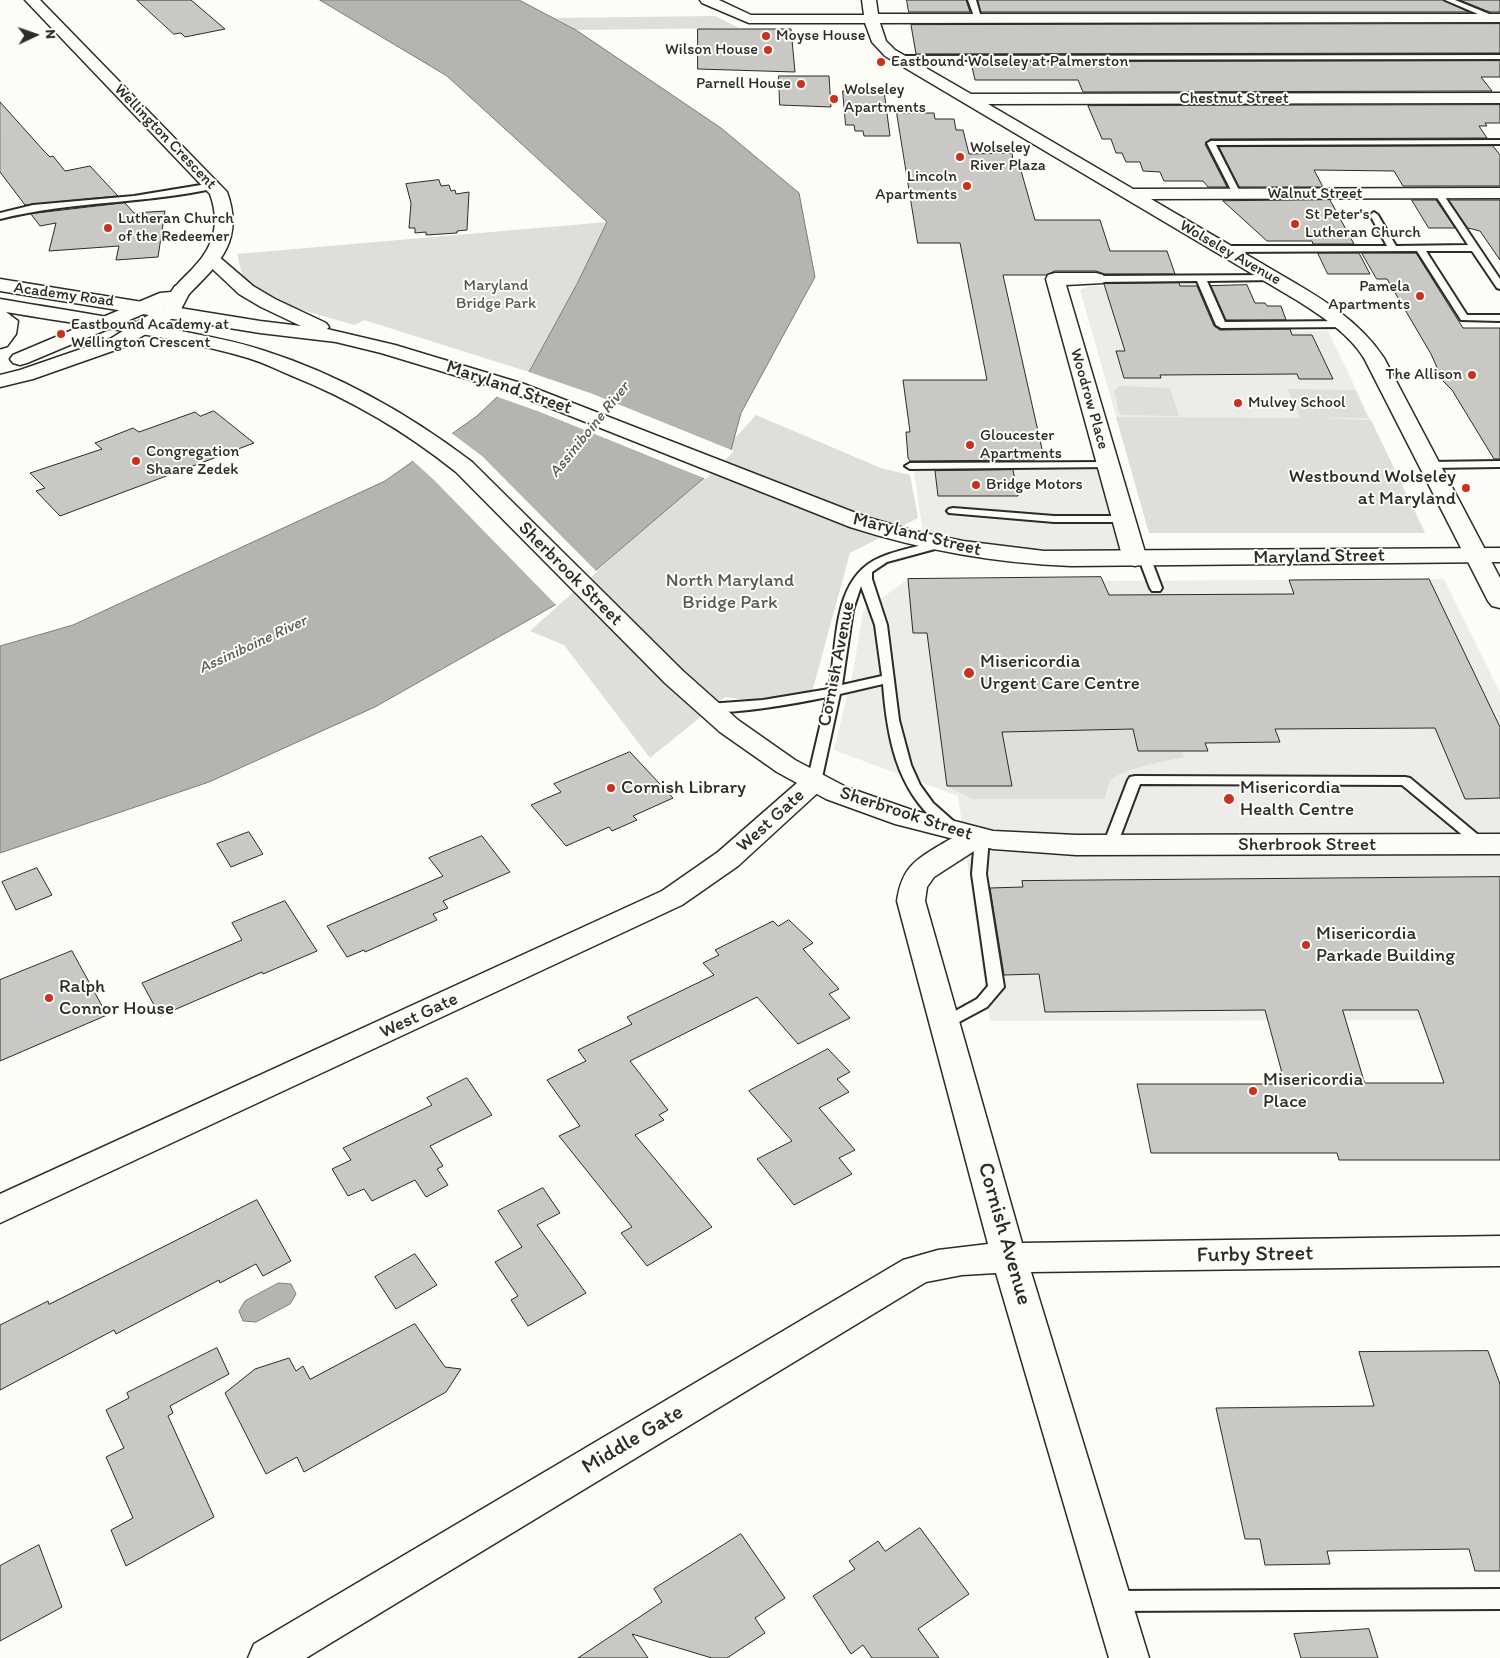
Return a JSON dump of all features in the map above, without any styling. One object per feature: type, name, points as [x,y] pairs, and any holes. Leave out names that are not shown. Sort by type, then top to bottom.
[{"type":"street","name":"Wellington Crescent","points":[[32,0],[213,186],[222,202],[226,226],[221,243],[212,260],[182,290],[171,311]]},
{"type":"street","points":[[707,0],[749,19],[1498,18]]},
{"type":"street","name":"Wolseley Avenue","points":[[869,0],[875,34],[879,43],[897,58],[1273,278],[1346,324],[1362,340],[1374,358],[1500,601]]},
{"type":"street","name":"Chestnut Street","points":[[967,99],[1500,98]]},
{"type":"street","name":"Walnut Street","points":[[1130,194],[1500,193]]},
{"type":"street","points":[[212,260],[246,290],[268,303],[336,336]]},
{"type":"street","name":"Woodrow Place","points":[[1096,279],[1055,279],[1122,519],[1140,559]]},
{"type":"street","name":"Academy Road","points":[[0,285],[171,311],[260,327],[336,336]]},
{"type":"street","name":"Wellington Crescent","points":[[0,366],[110,323],[182,290]]},
{"type":"street","name":"Academy Road","points":[[0,305],[144,328],[257,355],[284,365]]},
{"type":"street","points":[[0,381],[68,361],[117,343],[171,311]]},
{"type":"street","points":[[0,316],[8,321],[6,334],[0,342]]},
{"type":"street","name":"Maryland Street","points":[[336,336],[388,349],[517,388],[868,525],[942,544],[994,554],[1032,558],[1140,559],[1500,556]]},
{"type":"street","name":"Sherbrook Street","points":[[284,365],[335,386],[386,412],[434,443],[464,467],[656,660],[707,707],[750,742],[814,782],[876,809],[972,836],[1034,844],[1491,844]]},
{"type":"street","name":"West Gate","points":[[0,1209],[672,898],[692,887],[740,850],[814,782]]},
{"type":"street","name":"Cornish Avenue","points":[[972,836],[924,870],[917,878],[911,893],[911,902],[1009,1258],[1129,1658]]},
{"type":"street","name":"Furby Street","points":[[1009,1258],[1500,1251]]},
{"type":"street","name":"Middle Gate","points":[[268,1658],[915,1271],[936,1263],[1009,1258]]},
{"type":"lane","points":[[972,0],[979,19]]},
{"type":"lane","points":[[1449,0],[1498,18]]},
{"type":"lane","points":[[897,58],[1500,57]]},
{"type":"lane","points":[[1237,194],[1211,143],[1500,142]]},
{"type":"lane","points":[[0,216],[33,208],[134,199],[213,186]]},
{"type":"lane","points":[[1438,193],[1500,286]]},
{"type":"lane","points":[[1374,216],[1393,248]]},
{"type":"lane","points":[[1420,248],[1464,318],[1500,318]]},
{"type":"lane","points":[[1224,249],[1475,248]]},
{"type":"lane","points":[[1201,278],[1221,325],[1346,324]]},
{"type":"lane","points":[[1096,279],[1273,278]]},
{"type":"lane","points":[[1430,465],[1500,464]]},
{"type":"lane","points":[[910,466],[1107,465]]},
{"type":"lane","points":[[953,511],[1054,519],[1122,519]]},
{"type":"lane","name":"Cornish Avenue","points":[[814,782],[834,691],[847,610],[857,581],[866,571],[882,560],[942,544]]},
{"type":"lane","points":[[1140,559],[1156,588]]},
{"type":"lane","points":[[866,571],[865,583],[882,625],[896,734],[908,776],[928,807],[972,836],[979,874],[996,987],[982,1003],[944,1024]]},
{"type":"lane","points":[[707,707],[763,706],[868,682],[889,680]]},
{"type":"lane","points":[[1110,845],[1135,780],[1405,781],[1491,844]]},
{"type":"lane","points":[[1112,1602],[1500,1599]]},
{"type":"shaded area","name":"Mulvey School","points":[[1205,284],[1225,331],[1328,331],[1425,533],[1149,533],[1080,290],[1089,286]]},
{"type":"shaded area","points":[[1107,465],[1135,559],[924,540],[913,466]]},
{"type":"shaded area","name":"Misericordia Health Centre","points":[[1101,577],[1103,581],[1444,579],[1500,693],[1500,1020],[990,1021],[958,796],[834,750],[853,671],[863,612],[908,579]]},
{"type":"green space","points":[[715,16],[739,28],[576,30],[555,18]]},
{"type":"green space","name":"Maryland Bridge Park","points":[[607,222],[577,284],[529,372],[364,320],[355,325],[294,307],[263,293],[251,285],[243,276],[237,254]]},
{"type":"green space","points":[[1120,386],[1170,388],[1179,416],[1123,415],[1119,413],[1114,391]]},
{"type":"green space","points":[[1288,389],[1355,390],[1368,418],[1316,418],[1371,420],[1425,533],[1149,533],[1116,417],[1300,418]]},
{"type":"green space","name":"North Maryland Bridge Park","points":[[756,415],[881,468],[910,475],[918,518],[850,553],[812,692],[755,701],[725,697],[650,758],[564,645],[530,631],[691,486]]},
{"type":"green space","points":[[1157,728],[1138,751],[1182,751],[1184,757],[1146,766],[1117,776],[1111,780],[1104,799],[972,799],[947,786],[1012,786],[1002,732]]},
{"type":"water","name":"Assiniboine River","points":[[320,0],[519,0],[576,30],[721,128],[799,193],[815,277],[741,413],[731,450],[704,478],[555,605],[375,707],[209,782],[0,853],[0,646],[73,625],[385,481],[477,416],[497,397],[529,372],[577,284],[607,222],[447,76]]},
{"type":"water","points":[[279,1283],[291,1284],[296,1294],[290,1304],[256,1322],[243,1321],[239,1311],[245,1301]]},
{"type":"pier","points":[[526,371],[593,394],[734,451],[706,479],[540,412],[495,396]]},
{"type":"pier","points":[[450,432],[482,456],[597,572],[557,606],[434,480],[412,460]]},
{"type":"building","points":[[137,0],[191,0],[225,29],[185,37],[181,33],[174,34]]},
{"type":"building","points":[[907,0],[966,0],[970,12],[909,12]]},
{"type":"building","points":[[978,0],[1443,0],[1469,12],[981,12]]},
{"type":"building","points":[[1460,0],[1500,0],[1500,12],[1490,12]]},
{"type":"building","points":[[1500,24],[1500,53],[916,54],[911,25]]},
{"type":"building","points":[[698,29],[791,29],[795,72],[698,69]]},
{"type":"building","points":[[1500,61],[1500,77],[1481,77],[1492,91],[1083,92],[1078,80],[975,80],[971,62]]},
{"type":"building","points":[[779,76],[829,76],[831,107],[780,105]]},
{"type":"building","points":[[843,91],[884,91],[890,136],[864,136],[863,131],[855,131],[854,125],[846,125]]},
{"type":"building","points":[[0,102],[44,151],[50,157],[53,156],[65,171],[90,166],[118,196],[25,205],[0,172]]},
{"type":"building","points":[[1500,105],[1500,123],[1485,123],[1487,126],[1479,126],[1487,138],[1210,139],[1205,144],[1227,187],[1208,187],[1203,181],[1164,181],[1160,172],[1143,171],[1140,162],[1126,162],[1122,153],[1116,153],[1111,139],[1102,139],[1088,106]]},
{"type":"building","points":[[897,113],[934,113],[935,119],[954,119],[956,130],[963,130],[969,154],[1012,153],[1013,160],[1018,160],[1035,220],[1100,220],[1110,251],[1167,251],[1175,274],[1105,274],[1096,271],[1055,271],[1046,275],[1003,275],[1044,458],[1034,458],[1035,460],[910,461],[908,458],[906,432],[910,432],[903,380],[987,380],[960,243],[918,243]]},
{"type":"building","points":[[1493,146],[1500,155],[1500,186],[1403,186],[1394,171],[1314,170],[1323,187],[1239,187],[1219,147]]},
{"type":"building","points":[[439,180],[441,186],[449,185],[451,191],[455,190],[456,194],[469,192],[467,230],[457,231],[457,233],[426,235],[426,232],[415,233],[415,228],[409,228],[411,203],[406,184]]},
{"type":"building","name":"St Peter's Lutheran Church","points":[[1330,200],[1354,244],[1313,244],[1312,241],[1267,241],[1223,201]]},
{"type":"building","points":[[1412,200],[1436,200],[1455,228],[1429,228]]},
{"type":"building","points":[[1449,200],[1500,200],[1500,260],[1480,231],[1468,228]]},
{"type":"building","name":"Lutheran Church of the Redeemer","points":[[125,203],[134,213],[165,211],[158,257],[116,260],[119,246],[49,251],[56,223],[40,226],[31,214]]},
{"type":"building","points":[[1318,253],[1359,253],[1370,274],[1328,274]]},
{"type":"building","points":[[1362,253],[1416,253],[1463,328],[1500,328],[1500,459],[1494,459],[1452,390],[1443,381],[1431,354],[1387,279],[1377,279]]},
{"type":"building","points":[[1179,283],[1180,286],[1197,286],[1214,326],[1220,330],[1290,329],[1292,335],[1312,335],[1333,379],[1299,379],[1297,374],[1160,375],[1161,378],[1124,378],[1116,351],[1125,351],[1104,284]]},
{"type":"building","points":[[1247,285],[1255,303],[1265,303],[1267,306],[1281,306],[1286,320],[1226,320],[1211,286]]},
{"type":"building","name":"Congregation Shaare Zedek","points":[[214,411],[254,443],[60,516],[36,491],[45,488],[30,473],[102,449],[95,443],[133,428],[139,432],[195,412],[200,416]]},
{"type":"building","name":"Bridge Motors","points":[[1013,470],[1018,496],[938,496],[935,471]]},
{"type":"building","points":[[1101,577],[1109,595],[1294,594],[1289,580],[1429,579],[1500,727],[1500,798],[1465,799],[1435,728],[1275,729],[1280,742],[1205,743],[1208,751],[1138,751],[1133,729],[1002,732],[1012,786],[947,786],[927,633],[913,633],[908,579]]},
{"type":"building","name":"Cornish Library","points":[[630,752],[673,798],[633,816],[637,820],[612,831],[609,827],[566,846],[531,805],[561,792],[554,784]]},
{"type":"building","points":[[249,832],[263,854],[231,867],[217,844]]},
{"type":"building","points":[[482,836],[510,872],[443,901],[448,908],[433,914],[437,920],[365,952],[364,950],[347,957],[327,926],[443,876],[429,858]]},
{"type":"building","points":[[37,868],[52,895],[16,910],[2,882]]},
{"type":"building","points":[[1500,877],[1500,1160],[1339,1160],[1337,1153],[1151,1153],[1137,1084],[1285,1084],[1265,1010],[1045,1012],[1039,974],[1004,975],[990,888],[1023,887],[1022,881]],"holes":[[[1343,1010],[1418,1010],[1444,1083],[1365,1083]]]},
{"type":"building","points":[[285,901],[317,951],[263,974],[262,972],[160,1016],[142,983],[242,940],[232,923]]},
{"type":"building","points":[[789,920],[813,943],[803,949],[839,989],[829,994],[850,1018],[798,1044],[757,997],[630,1061],[668,1110],[659,1115],[664,1120],[635,1135],[712,1227],[647,1266],[621,1233],[632,1227],[559,1136],[580,1126],[547,1080],[586,1061],[578,1050],[632,1024],[627,1017],[714,975],[703,963],[719,955],[715,950],[773,921],[778,926]]},
{"type":"building","name":"Ralph Connor House","points":[[72,951],[107,1015],[0,1061],[0,980]]},
{"type":"building","points":[[828,1049],[850,1072],[837,1079],[849,1092],[819,1108],[855,1150],[839,1158],[852,1174],[794,1205],[757,1159],[792,1141],[749,1091]]},
{"type":"building","points":[[467,1078],[492,1115],[430,1146],[443,1166],[437,1169],[448,1185],[426,1197],[415,1180],[372,1201],[364,1189],[348,1196],[332,1169],[351,1160],[343,1148],[432,1105],[427,1098]]},
{"type":"building","points":[[543,1188],[560,1213],[537,1225],[586,1293],[528,1326],[511,1300],[518,1296],[495,1262],[522,1247],[498,1211]]},
{"type":"building","points":[[257,1200],[291,1261],[263,1276],[256,1264],[220,1283],[219,1280],[116,1334],[114,1330],[0,1390],[0,1325],[48,1301],[49,1304]]},
{"type":"building","points":[[415,1254],[437,1285],[396,1309],[375,1277]]},
{"type":"building","points":[[415,1324],[445,1367],[461,1369],[446,1392],[304,1472],[297,1457],[266,1474],[225,1393],[255,1369],[289,1358],[296,1371],[303,1366],[310,1379]]},
{"type":"building","points":[[217,1348],[229,1374],[170,1406],[173,1413],[168,1416],[214,1517],[126,1566],[111,1530],[133,1518],[106,1457],[124,1448],[106,1410],[129,1398],[127,1393]]},
{"type":"building","points":[[1488,1351],[1500,1384],[1500,1571],[1475,1571],[1469,1549],[1327,1551],[1330,1564],[1265,1565],[1260,1539],[1245,1539],[1216,1408],[1374,1406],[1359,1352]]},
{"type":"building","points":[[920,1528],[969,1594],[918,1629],[939,1658],[872,1658],[863,1645],[851,1654],[813,1596],[855,1569],[849,1561],[878,1541],[885,1551]]},
{"type":"building","points":[[741,1534],[785,1598],[755,1618],[765,1633],[727,1658],[712,1658],[632,1634],[648,1658],[578,1658],[662,1602],[654,1589]]},
{"type":"building","points":[[39,1545],[62,1607],[0,1641],[0,1566]]},
{"type":"building","points":[[1369,1629],[1378,1658],[1301,1658],[1294,1634]]},
{"type":"place","name":"Moyse House","points":[[766,36]]},
{"type":"place","name":"Wilson House","points":[[768,50]]},
{"type":"place","name":"Eastbound Wolseley at Palmerston","points":[[881,62]]},
{"type":"place","name":"Parnell House","points":[[801,84]]},
{"type":"place","name":"Wolseley Apartments","points":[[834,99]]},
{"type":"place","name":"Wolseley River Plaza","points":[[960,157]]},
{"type":"place","name":"Lincoln Apartments","points":[[967,186]]},
{"type":"place","name":"St Peter's Lutheran Church","points":[[1295,224]]},
{"type":"place","name":"Lutheran Church of the Redeemer","points":[[108,228]]},
{"type":"place","name":"Pamela Apartments","points":[[1420,296]]},
{"type":"place","name":"Eastbound Academy at Wellington Crescent","points":[[61,334]]},
{"type":"place","name":"The Allison","points":[[1472,375]]},
{"type":"place","name":"Mulvey School","points":[[1238,403]]},
{"type":"place","name":"Gloucester Apartments","points":[[970,445]]},
{"type":"place","name":"Congregation Shaare Zedek","points":[[136,461]]},
{"type":"place","name":"Bridge Motors","points":[[976,485]]},
{"type":"place","name":"Westbound Wolseley at Maryland","points":[[1466,488]]},
{"type":"place","name":"Misericordia Urgent Care Centre","points":[[969,673]]},
{"type":"place","name":"Cornish Library","points":[[611,788]]},
{"type":"place","name":"Misericordia Health Centre","points":[[1229,799]]},
{"type":"place","name":"Misericordia Parkade Building","points":[[1306,945]]},
{"type":"place","name":"Ralph Connor House","points":[[49,998]]},
{"type":"place","name":"Misericordia Place","points":[[1253,1091]]}]
